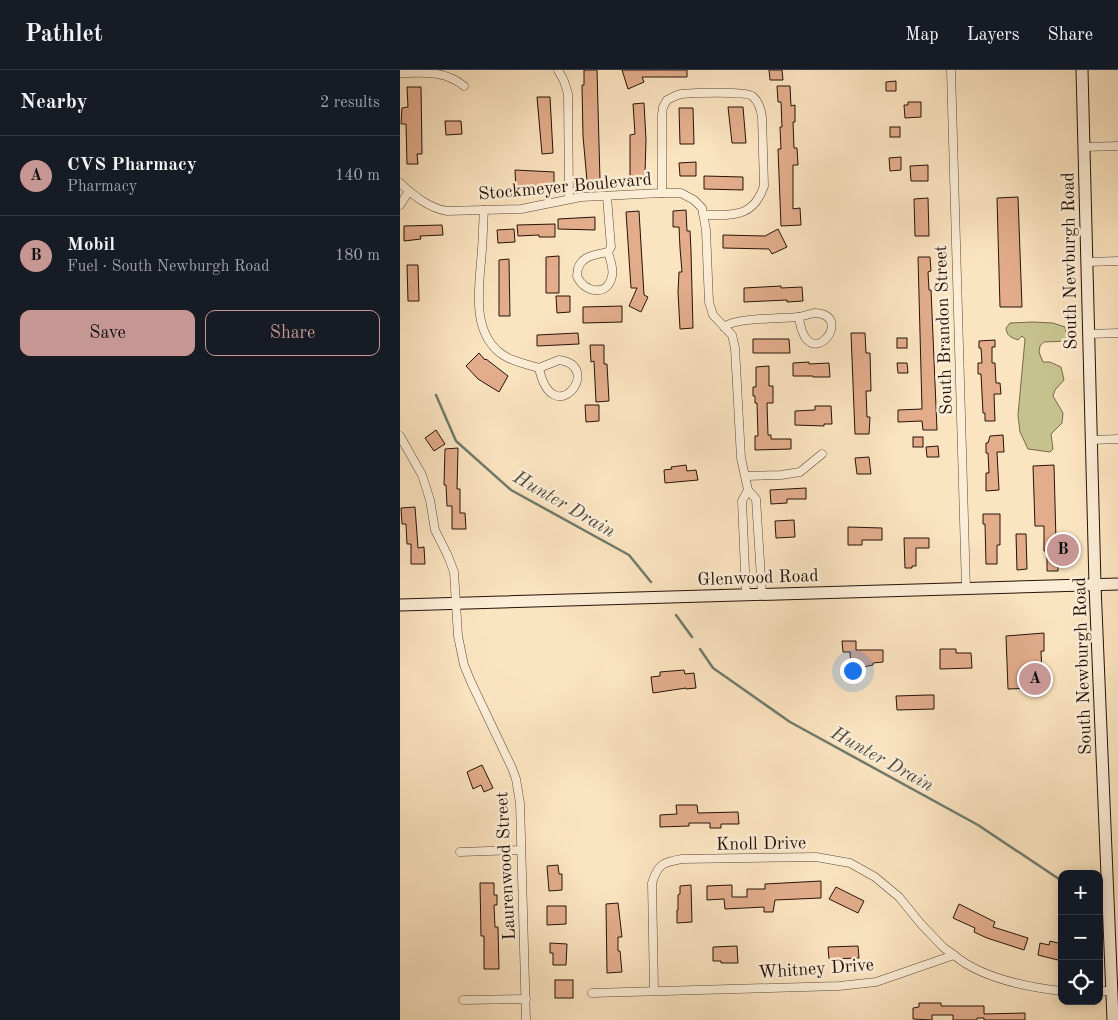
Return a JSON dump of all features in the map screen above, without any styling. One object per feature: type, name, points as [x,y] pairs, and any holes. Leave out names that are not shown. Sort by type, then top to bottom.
[{"type":"main road","name":"South Newburgh Road","points":[[1082,70],[1091,440],[1113,1020]]},
{"type":"main road","name":"Glenwood Road","points":[[400,605],[1118,584]]},
{"type":"street","points":[[558,70],[568,94],[569,199]]},
{"type":"street","name":"South Brandon Street","points":[[951,70],[966,589]]},
{"type":"street","points":[[400,73],[436,73],[454,78],[464,86]]},
{"type":"street","points":[[662,193],[662,115],[663,107],[667,100],[681,94],[735,93],[752,96],[760,108],[762,117],[764,186],[761,195],[756,203],[746,211],[735,215],[704,215],[709,302],[713,315],[732,336],[735,348],[741,458],[748,490],[756,499],[762,594]]},
{"type":"street","points":[[1084,147],[1118,146]]},
{"type":"street","name":"Stockmeyer Boulevard","points":[[400,183],[422,201],[439,209],[456,211],[529,208],[569,199],[681,193],[694,200],[702,208],[704,215]]},
{"type":"street","points":[[400,205],[409,191]]},
{"type":"street","points":[[607,197],[611,247],[608,252],[613,273],[609,284],[605,288],[594,290],[584,286],[577,276],[579,264],[588,256],[608,252]]},
{"type":"street","points":[[484,210],[479,289],[482,328],[490,342],[502,354],[512,360],[539,368],[553,362],[565,361],[575,368],[577,374],[576,386],[563,396],[552,394],[544,386],[539,368]]},
{"type":"street","points":[[1087,262],[1118,261]]},
{"type":"street","points":[[724,326],[728,323],[760,319],[799,318],[814,313],[824,314],[831,323],[832,328],[828,337],[820,343],[806,340],[801,332],[799,318]]},
{"type":"street","points":[[1089,334],[1118,333]]},
{"type":"street","name":"Laurenwood Street","points":[[400,436],[416,462],[427,489],[435,530],[454,572],[458,636],[464,665],[516,779],[520,803],[526,1020]]},
{"type":"street","points":[[1091,440],[1118,440]]},
{"type":"street","points":[[746,476],[781,475],[800,472],[822,454]]},
{"type":"street","points":[[746,594],[742,501],[748,490]]},
{"type":"street","points":[[744,538],[759,537]]},
{"type":"street","points":[[460,852],[521,850]]},
{"type":"street","name":"Knoll Drive","points":[[654,990],[652,883],[657,869],[664,863],[682,859],[816,857],[850,863],[875,878],[899,897],[921,924],[944,948],[954,955]]},
{"type":"street","points":[[954,955],[962,962],[1012,982],[1058,990]]},
{"type":"street","name":"Whitney Drive","points":[[592,993],[839,986],[876,982],[954,955]]},
{"type":"street","points":[[1103,991],[1112,991]]},
{"type":"street","points":[[463,1000],[526,999]]},
{"type":"shaded area","points":[[1010,323],[1053,323],[1065,327],[1068,341],[1044,342],[1040,346],[1039,352],[1043,362],[1050,362],[1061,367],[1064,380],[1055,390],[1053,396],[1063,413],[1062,423],[1051,434],[1053,449],[1050,452],[1028,449],[1020,432],[1018,415],[1025,339],[1022,336],[1018,340],[1011,337],[1008,335],[1006,328]]},
{"type":"building","points":[[584,70],[597,70],[600,180],[587,181],[583,136],[582,85],[584,85]]},
{"type":"building","points":[[622,70],[687,70],[687,77],[642,77],[644,82],[628,89]]},
{"type":"building","points":[[769,70],[782,70],[783,80],[770,80]]},
{"type":"building","points":[[896,81],[896,91],[886,91],[886,82]]},
{"type":"building","points":[[777,86],[790,86],[791,106],[795,105],[795,122],[793,122],[794,148],[797,148],[798,165],[793,165],[793,209],[800,208],[801,225],[781,226],[778,149],[781,149],[780,127],[782,127],[781,102],[778,102]]},
{"type":"building","points":[[407,87],[421,87],[422,154],[417,154],[418,164],[407,164],[406,124],[401,124],[402,108],[408,107]]},
{"type":"building","points":[[537,97],[550,97],[553,153],[542,154]]},
{"type":"building","points":[[908,102],[921,102],[921,117],[905,118],[904,105],[908,105]]},
{"type":"building","points":[[644,103],[645,174],[644,179],[630,179],[630,135],[635,134],[633,104]]},
{"type":"building","points":[[728,107],[743,107],[746,143],[732,143]]},
{"type":"building","points":[[679,108],[693,108],[694,144],[680,144]]},
{"type":"building","points":[[445,121],[461,121],[462,134],[446,135]]},
{"type":"building","points":[[890,127],[900,127],[900,137],[890,137]]},
{"type":"building","points":[[901,157],[901,170],[890,171],[889,158]]},
{"type":"building","points":[[696,162],[696,176],[680,176],[679,163]]},
{"type":"building","points":[[928,165],[928,181],[911,181],[910,166]]},
{"type":"building","points":[[515,170],[554,172],[554,185],[516,190]]},
{"type":"building","points":[[704,176],[743,177],[743,190],[704,189]]},
{"type":"building","points":[[1018,197],[1022,307],[1000,307],[997,198]]},
{"type":"building","points":[[928,198],[929,236],[915,236],[914,199]]},
{"type":"building","points":[[686,210],[687,231],[690,231],[693,328],[680,329],[678,292],[679,272],[682,272],[679,227],[673,227],[673,211]]},
{"type":"building","points":[[639,211],[644,295],[648,297],[641,312],[629,306],[637,288],[631,288],[626,212]]},
{"type":"building","points":[[595,217],[595,230],[558,229],[558,219]]},
{"type":"building","points":[[555,224],[555,237],[539,237],[539,235],[518,236],[517,225]]},
{"type":"building","points":[[442,225],[443,235],[420,236],[421,239],[404,241],[404,226]]},
{"type":"building","points":[[514,229],[515,242],[498,243],[497,230]]},
{"type":"building","points":[[778,229],[787,247],[772,254],[769,249],[723,248],[723,235],[765,236]]},
{"type":"building","points":[[559,256],[559,293],[546,293],[546,257]]},
{"type":"building","points":[[918,257],[930,257],[931,271],[928,272],[929,290],[931,290],[937,430],[923,430],[922,421],[898,422],[898,410],[922,409]]},
{"type":"building","points":[[509,259],[510,316],[499,316],[499,260]]},
{"type":"building","points":[[407,265],[418,265],[419,301],[408,301]]},
{"type":"building","points":[[781,286],[781,288],[802,287],[803,301],[744,302],[744,288]]},
{"type":"building","points":[[556,296],[570,296],[570,312],[557,313]]},
{"type":"building","points":[[622,306],[622,322],[583,323],[583,307]]},
{"type":"building","points":[[578,333],[579,344],[537,346],[537,335]]},
{"type":"building","points":[[851,333],[865,333],[866,353],[870,353],[871,391],[866,391],[867,417],[870,417],[869,434],[855,434]]},
{"type":"building","points":[[897,338],[907,338],[907,348],[897,348]]},
{"type":"building","points":[[753,339],[789,339],[790,353],[753,353]]},
{"type":"building","points":[[995,340],[995,347],[992,347],[992,363],[995,363],[996,383],[1000,383],[1001,394],[994,394],[995,421],[985,421],[981,374],[978,374],[978,363],[982,363],[979,341]]},
{"type":"building","points":[[590,345],[604,345],[604,364],[607,364],[609,401],[596,402],[594,361],[591,362]]},
{"type":"building","points":[[479,353],[485,360],[508,376],[499,392],[478,379],[466,366]]},
{"type":"building","points":[[809,362],[809,364],[829,363],[830,377],[793,376],[793,363]]},
{"type":"building","points":[[897,363],[907,363],[908,373],[898,373]]},
{"type":"building","points":[[769,366],[769,386],[773,386],[773,403],[767,403],[768,435],[771,435],[771,439],[791,439],[791,449],[755,450],[755,436],[758,436],[757,403],[755,403],[755,396],[753,396],[753,387],[756,387],[756,367]]},
{"type":"building","points":[[585,405],[599,405],[599,421],[586,422]]},
{"type":"building","points":[[815,406],[831,406],[832,424],[824,424],[824,426],[795,425],[795,411],[815,410]]},
{"type":"building","points":[[436,430],[445,444],[434,451],[425,438]]},
{"type":"building","points":[[1003,435],[1004,452],[997,452],[999,490],[986,491],[986,473],[989,473],[986,443],[988,443],[990,436]]},
{"type":"building","points":[[913,437],[923,437],[923,447],[913,447]]},
{"type":"building","points":[[938,446],[939,457],[927,457],[926,447]]},
{"type":"building","points":[[458,448],[457,489],[460,489],[460,513],[465,513],[466,529],[452,529],[452,506],[447,506],[446,485],[444,485],[445,449]]},
{"type":"building","points":[[869,457],[871,474],[857,474],[855,458]]},
{"type":"building","points":[[686,465],[687,471],[696,470],[698,480],[665,483],[664,470]]},
{"type":"building","points":[[1054,465],[1056,541],[1071,541],[1071,558],[1058,558],[1058,571],[1047,571],[1047,551],[1044,551],[1044,526],[1035,526],[1033,466]]},
{"type":"building","points":[[806,488],[806,499],[787,499],[787,503],[771,504],[770,490]]},
{"type":"building","points":[[415,507],[418,548],[424,547],[425,564],[411,564],[411,544],[407,544],[406,524],[402,524],[401,508]]},
{"type":"building","points":[[983,514],[1000,514],[1000,545],[997,545],[997,564],[986,564]]},
{"type":"building","points":[[794,520],[795,537],[776,538],[775,521]]},
{"type":"building","points":[[848,527],[882,528],[882,540],[862,540],[862,545],[848,545]]},
{"type":"building","points":[[1016,534],[1026,534],[1027,569],[1017,570]]},
{"type":"building","points":[[904,538],[929,538],[929,548],[916,548],[916,566],[912,566],[912,568],[905,568]]},
{"type":"building","points":[[1044,633],[1044,651],[1041,651],[1043,694],[1036,694],[1036,688],[1008,689],[1006,636]]},
{"type":"building","points":[[842,641],[856,641],[856,650],[883,650],[883,662],[863,667],[851,667],[850,652],[843,652]]},
{"type":"building","points":[[940,649],[956,649],[956,653],[971,653],[972,668],[940,669]]},
{"type":"building","points":[[684,670],[685,674],[694,673],[696,688],[653,693],[651,677],[660,676],[660,672]]},
{"type":"building","points":[[934,695],[934,709],[897,710],[896,696]]},
{"type":"building","points":[[482,765],[493,788],[484,792],[481,785],[473,789],[467,772]]},
{"type":"building","points":[[676,805],[697,805],[698,813],[738,812],[739,824],[721,824],[721,828],[710,828],[710,823],[689,823],[689,826],[660,827],[660,815],[677,814]]},
{"type":"building","points":[[558,865],[559,874],[562,874],[562,890],[549,891],[547,866]]},
{"type":"building","points":[[821,881],[821,898],[775,900],[773,912],[764,912],[764,907],[725,909],[724,899],[707,900],[707,886],[732,885],[732,897],[747,897],[747,889],[765,889],[765,884]]},
{"type":"building","points":[[480,883],[494,883],[494,895],[497,895],[497,905],[494,905],[495,927],[498,927],[499,969],[484,969],[484,936],[481,936]]},
{"type":"building","points":[[691,885],[692,922],[677,923],[680,886]]},
{"type":"building","points":[[836,887],[864,901],[858,913],[829,899]]},
{"type":"building","points":[[618,903],[622,937],[618,937],[618,951],[620,951],[622,972],[607,973],[606,904]]},
{"type":"building","points":[[959,904],[995,922],[993,927],[1028,938],[1024,950],[987,938],[974,932],[975,928],[953,918]]},
{"type":"building","points":[[547,906],[566,906],[566,924],[547,925]]},
{"type":"building","points":[[1050,941],[1058,943],[1058,960],[1038,955],[1040,943],[1049,945]]},
{"type":"building","points":[[550,943],[567,944],[566,965],[553,965],[553,953],[550,953]]},
{"type":"building","points":[[737,946],[738,963],[713,961],[713,947]]},
{"type":"building","points":[[858,946],[859,958],[829,959],[828,947]]},
{"type":"building","points":[[555,980],[573,980],[573,998],[555,998]]},
{"type":"building","points":[[919,1003],[941,1003],[941,1006],[984,1006],[984,1014],[1025,1013],[1025,1020],[984,1020],[984,1018],[977,1018],[977,1020],[953,1020],[953,1015],[932,1015],[932,1020],[913,1019],[913,1008],[919,1007]]},
{"type":"waterway","name":"Hunter Drain","points":[[436,395],[456,441],[511,490],[629,555],[651,582]]},
{"type":"waterway","name":"Hunter Drain","points":[[676,615],[692,637]]},
{"type":"waterway","name":"Hunter Drain","points":[[700,649],[713,668],[790,722],[978,825],[1058,878]]},
{"type":"place","name":"Mobil","points":[[1063,550]]},
{"type":"place","name":"CVS Pharmacy","points":[[1035,679]]}]
